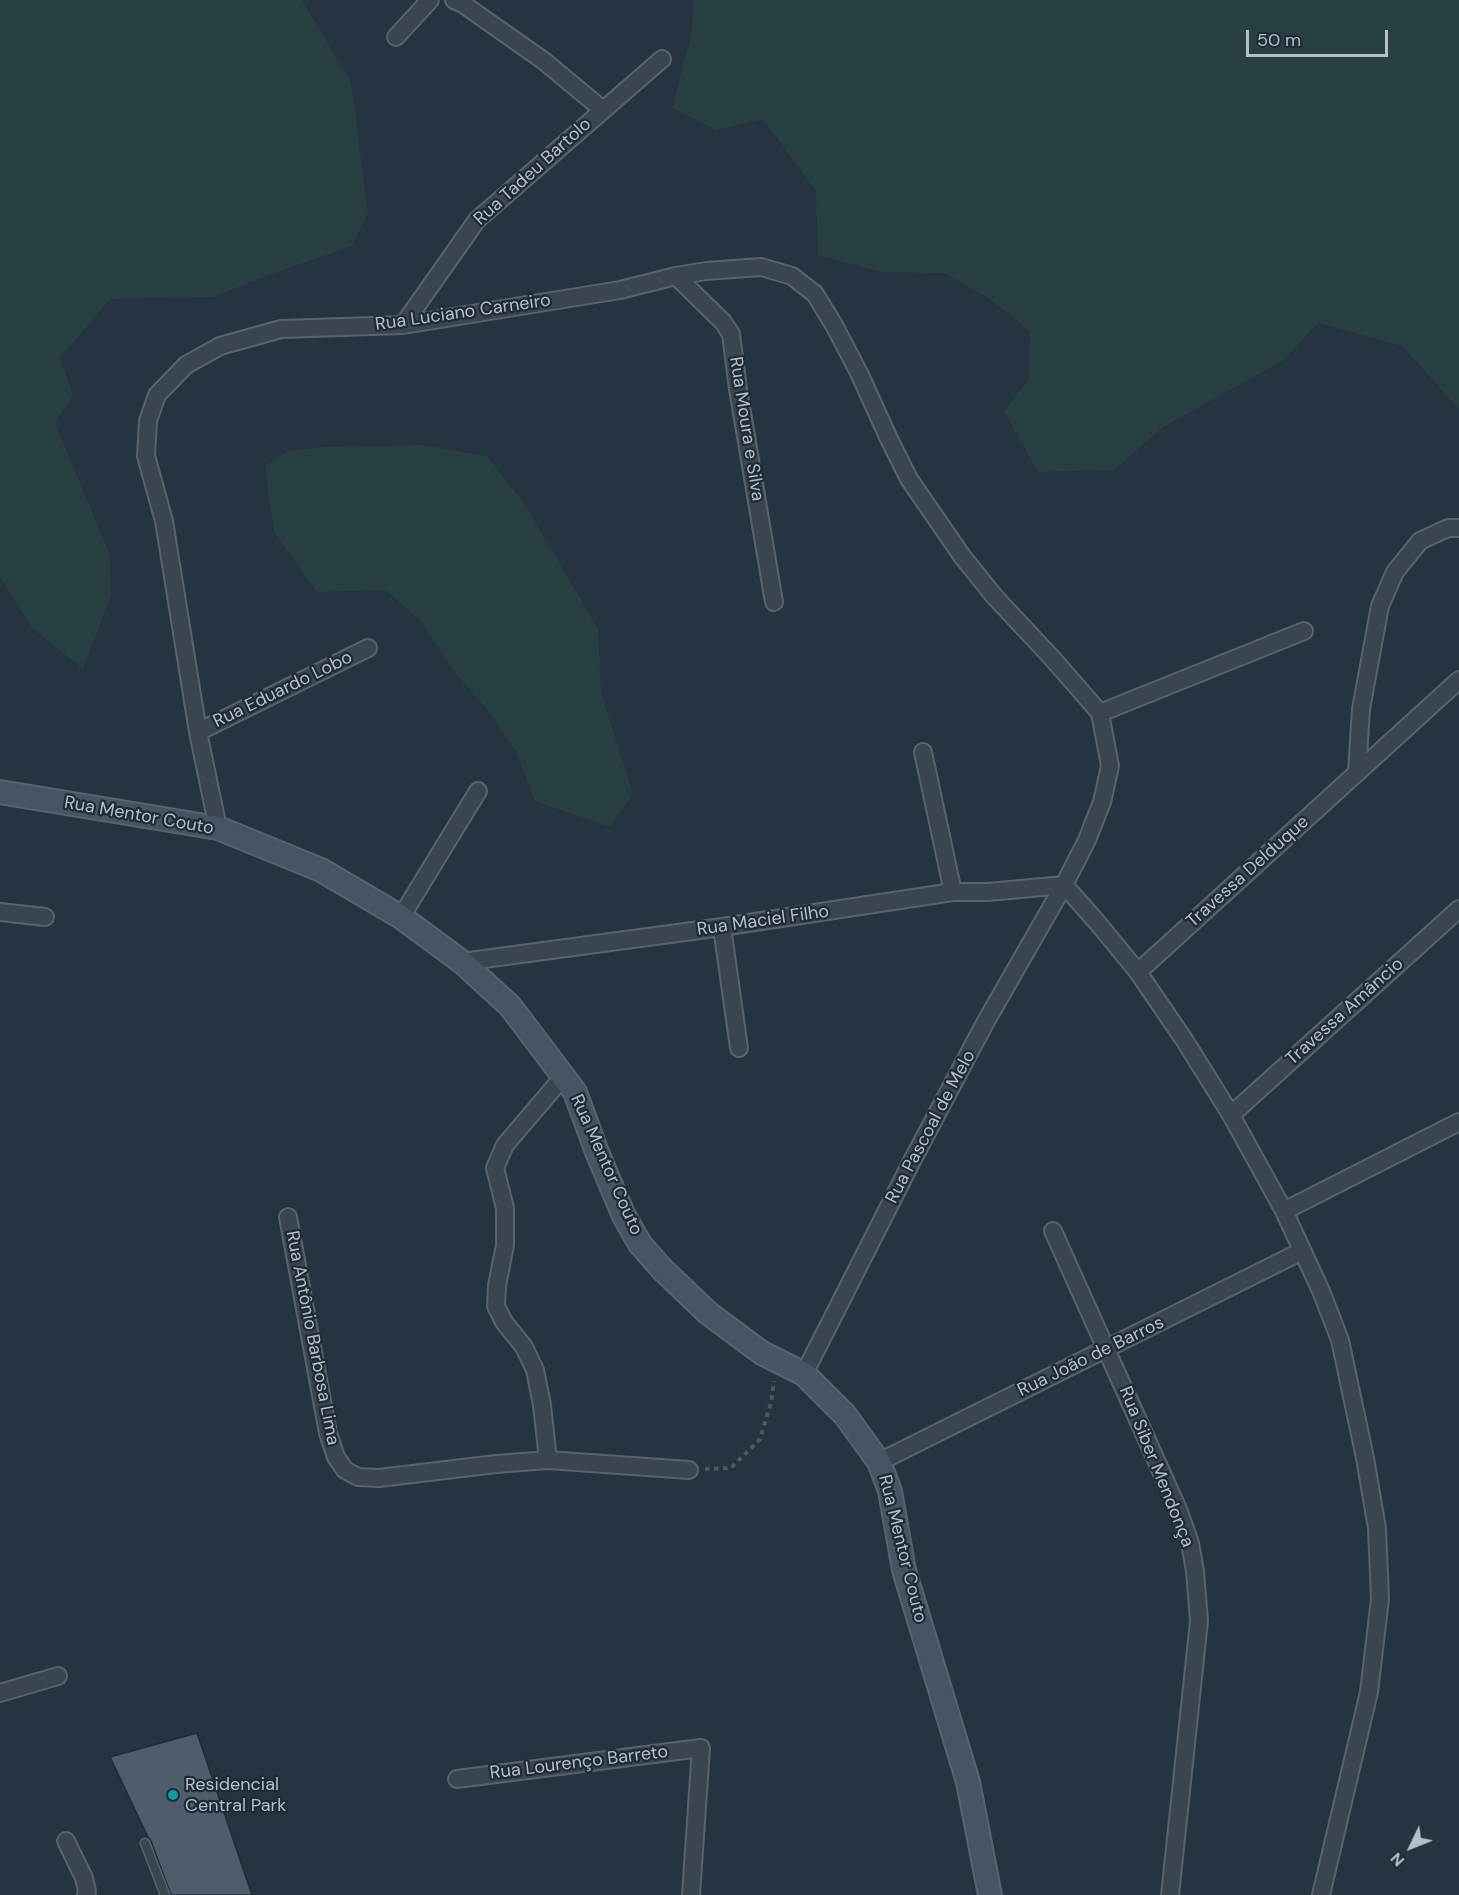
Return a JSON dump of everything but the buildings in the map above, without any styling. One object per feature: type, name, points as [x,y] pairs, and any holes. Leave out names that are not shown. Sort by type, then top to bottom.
[{"type":"street","points":[[396,37],[430,0]]},
{"type":"street","name":"Rua Tadeu Bartolo","points":[[454,0],[544,61],[603,110]]},
{"type":"street","name":"Rua Tadeu Bartolo","points":[[403,325],[477,220],[662,59]]},
{"type":"street","name":"Rua Luciano Carneiro","points":[[218,828],[198,732],[164,521],[146,456],[148,421],[157,395],[186,365],[219,346],[281,329],[403,325],[620,290],[706,271],[761,267],[792,276],[815,294],[860,375],[909,479],[962,556],[994,596],[1100,713]]},
{"type":"street","name":"Rua Moura e Silva","points":[[676,276],[723,322],[731,334],[738,389],[774,602]]},
{"type":"street","points":[[1357,772],[1361,709],[1380,606],[1395,572],[1420,540],[1448,528],[1459,528]]},
{"type":"street","points":[[1100,713],[1304,631]]},
{"type":"street","name":"Rua Eduardo Lobo","points":[[198,732],[368,648]]},
{"type":"street","name":"Travessa Delduque","points":[[1138,972],[1459,680]]},
{"type":"street","name":"Rua Pascoal de Melo","points":[[804,1374],[985,1023],[1064,885],[1087,840],[1102,802],[1110,766],[1100,713]]},
{"type":"street","points":[[923,752],[953,892]]},
{"type":"street","points":[[401,917],[478,791]]},
{"type":"street","name":"Rua Mentor Couto","points":[[0,792],[218,828],[321,870],[401,917],[462,962],[510,1006],[575,1092],[624,1216],[640,1244],[662,1269],[708,1313],[762,1353],[804,1374],[845,1415],[879,1462],[890,1491],[904,1570],[968,1782],[990,1895]]},
{"type":"street","points":[[1064,885],[1138,972],[1231,1115],[1284,1211],[1321,1291],[1340,1340],[1377,1528],[1380,1599],[1369,1692],[1321,1895]]},
{"type":"street","name":"Rua Maciel Filho","points":[[462,962],[722,927],[953,892],[988,892],[1064,885]]},
{"type":"street","name":"Travessa Amâncio","points":[[1231,1115],[1459,909]]},
{"type":"street","points":[[0,912],[45,917]]},
{"type":"street","points":[[722,927],[738,1048]]},
{"type":"street","points":[[548,1460],[542,1404],[535,1370],[524,1347],[504,1322],[496,1306],[497,1286],[505,1245],[505,1208],[495,1168],[514,1133],[563,1077]]},
{"type":"street","points":[[1284,1211],[1459,1122]]},
{"type":"street","name":"Rua Antônio Barbosa Lima","points":[[288,1217],[328,1433],[336,1457],[345,1470],[358,1477],[379,1478],[548,1460],[689,1470]]},
{"type":"street","name":"Rua Siber Mendonça","points":[[1053,1231],[1178,1509],[1190,1544],[1195,1571],[1199,1622],[1170,1895]]},
{"type":"street","name":"Rua João de Barros","points":[[879,1462],[1302,1251]]},
{"type":"street","points":[[0,1693],[58,1676]]},
{"type":"street","name":"Rua Lourenço Barreto","points":[[457,1779],[701,1748],[691,1895]]},
{"type":"street","points":[[66,1841],[84,1878],[86,1895]]},
{"type":"lane","points":[[145,1843],[165,1895]]},
{"type":"path","points":[[689,1470],[731,1468],[760,1439],[771,1402],[775,1378],[762,1353]]},
{"type":"green space","points":[[0,0],[302,0],[351,82],[368,213],[352,246],[213,297],[110,299],[60,358],[73,395],[55,423],[110,555],[111,595],[83,669],[32,628],[0,577]]},
{"type":"green space","points":[[694,0],[1459,0],[1459,409],[1402,346],[1318,323],[1284,360],[1163,427],[1114,470],[1038,472],[1004,411],[1029,379],[1030,331],[987,297],[944,273],[880,272],[818,255],[816,191],[763,119],[716,130],[672,108],[691,36]]},
{"type":"green space","points":[[422,445],[487,456],[526,506],[598,629],[601,693],[633,794],[610,827],[535,801],[516,751],[483,704],[455,673],[420,620],[385,590],[317,592],[274,532],[265,466],[288,451],[323,447]]},
{"type":"place","name":"Residencial Central Park","points":[[173,1795]]}]
